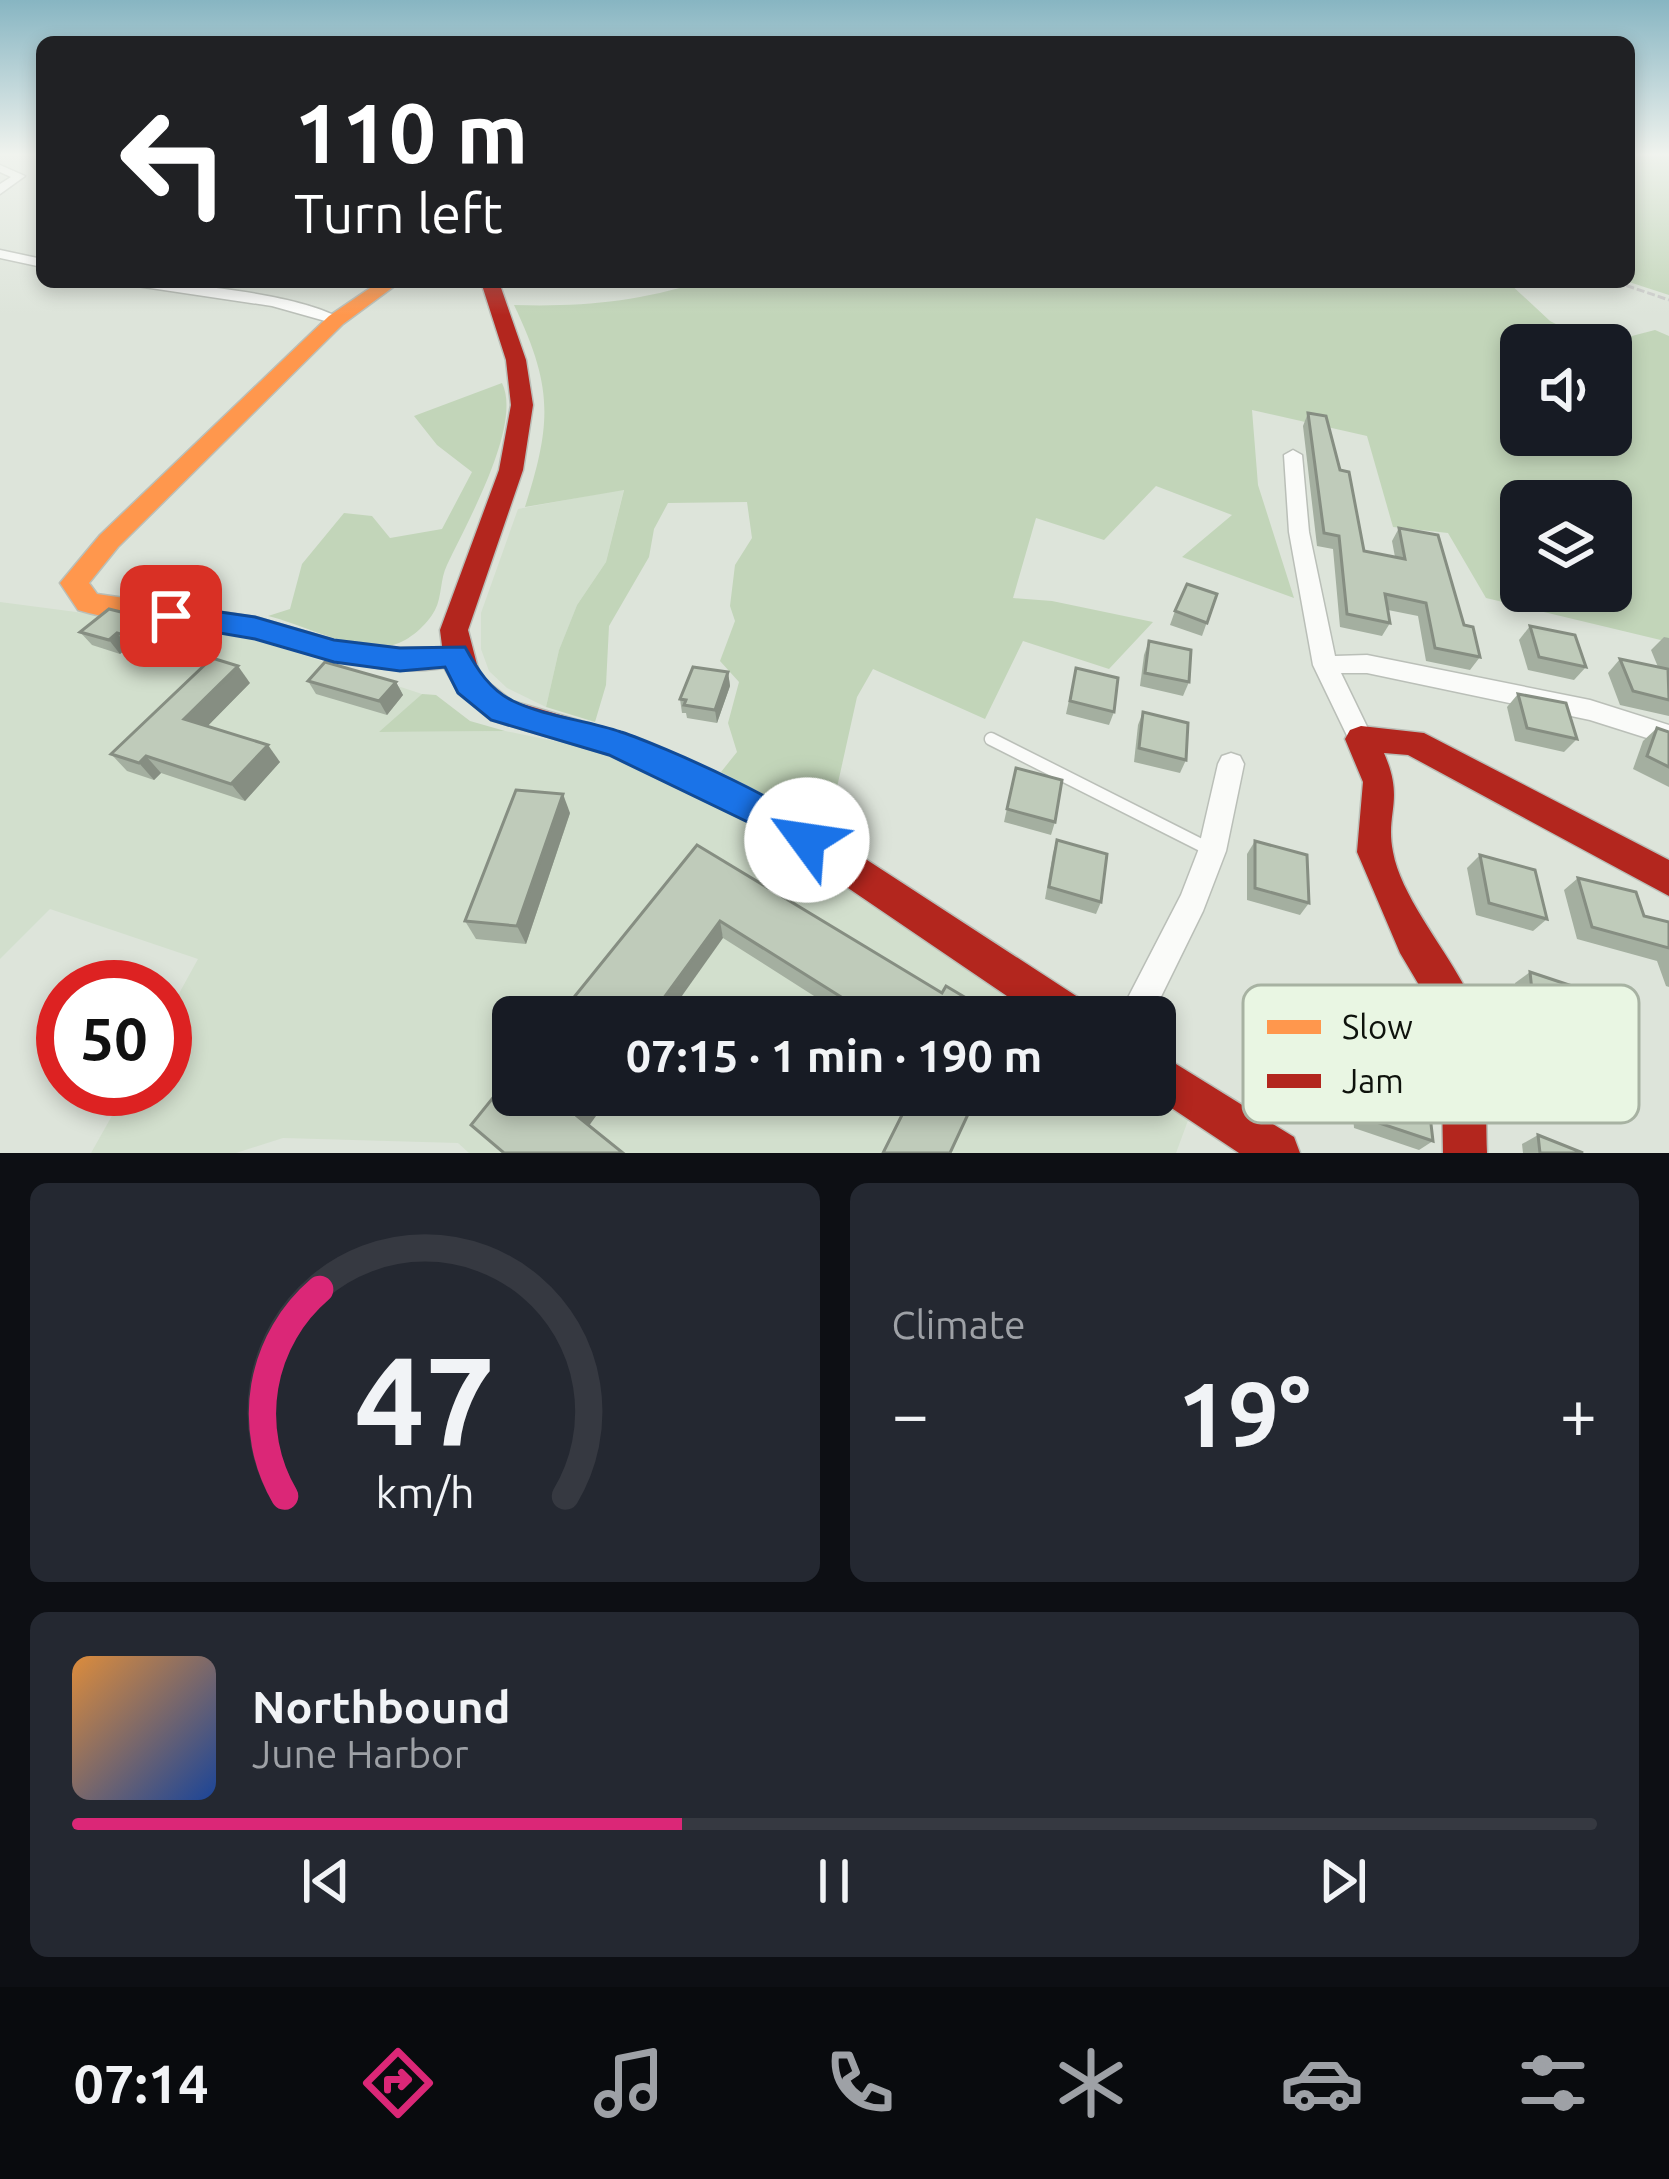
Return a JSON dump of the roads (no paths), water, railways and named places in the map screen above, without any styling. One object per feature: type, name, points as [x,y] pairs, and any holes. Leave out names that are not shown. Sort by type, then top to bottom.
[{"type":"street","points":[[0,254],[36,262]]},
{"type":"street","points":[[178,288],[273,302],[336,320]]},
{"type":"street","points":[[382,288],[336,320],[110,541],[74,583],[88,603],[255,628],[334,651],[400,659],[454,655]]},
{"type":"street","points":[[492,288],[519,372],[522,412],[516,454],[458,612],[454,655],[469,685],[502,711],[617,744],[769,815],[1041,996]]},
{"type":"street","points":[[1293,454],[1299,532],[1325,665],[1380,782],[1375,852],[1413,940],[1441,985]]},
{"type":"street","points":[[1325,665],[1367,664],[1590,710],[1669,735]]},
{"type":"street","points":[[1360,739],[1413,742],[1669,879]]},
{"type":"street","points":[[1145,996],[1193,901],[1212,851],[1231,764]]},
{"type":"street","points":[[1176,1086],[1278,1153]]},
{"type":"street","points":[[1464,1123],[1465,1153]]},
{"type":"lane","points":[[991,739],[1212,851]]}]
